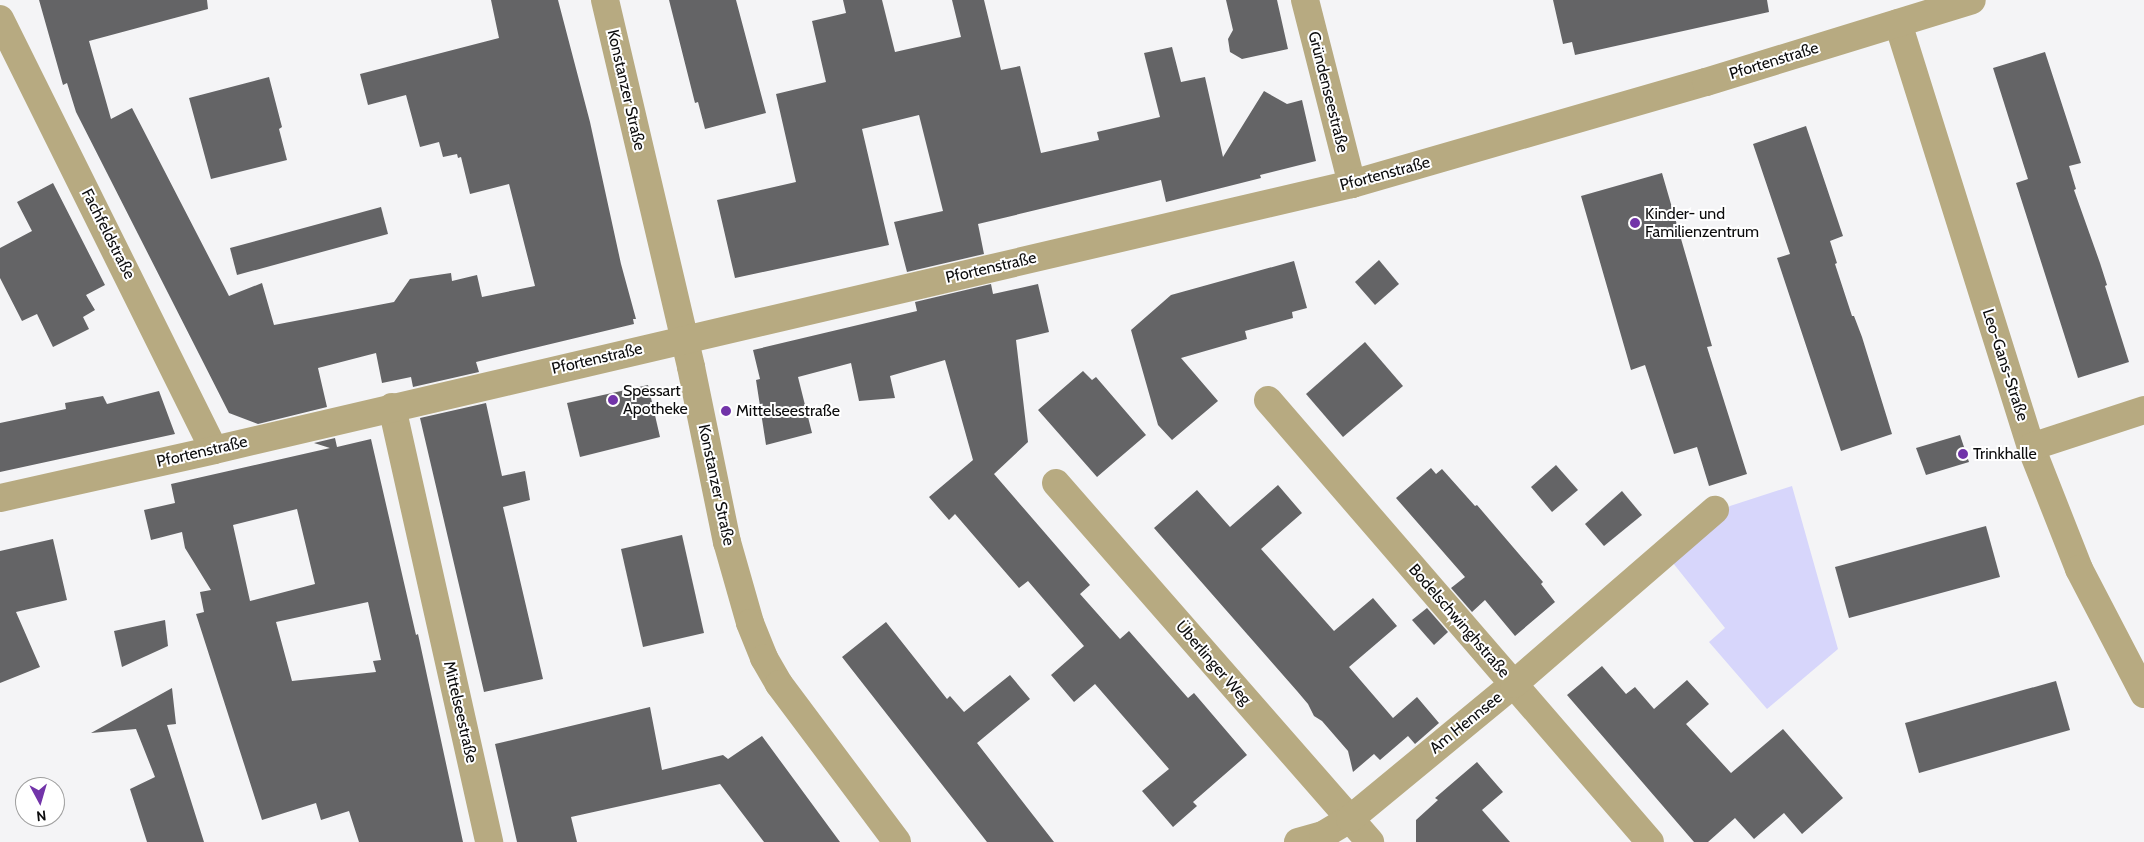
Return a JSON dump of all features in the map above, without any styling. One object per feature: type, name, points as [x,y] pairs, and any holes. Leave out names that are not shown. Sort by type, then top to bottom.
[{"type":"street","name":"Konstanzer Straße","points":[[605,0],[684,339],[731,558],[750,623],[764,658],[779,684],[896,842]]},
{"type":"street","name":"Gründenseestraße","points":[[1305,0],[1352,184]]},
{"type":"street","name":"Pfortenstraße","points":[[0,498],[214,450],[1352,184],[1706,82],[1972,0]]},
{"type":"street","name":"Fachfeldstraße","points":[[0,19],[214,450]]},
{"type":"street","name":"Leo-Gans-Straße","points":[[1898,23],[2031,447],[2079,569],[2144,694]]},
{"type":"street","name":"Bodelschwinghstraße","points":[[1268,400],[1650,842]]},
{"type":"street","name":"Mittelseestraße","points":[[392,407],[489,842]]},
{"type":"street","points":[[2031,447],[2144,410]]},
{"type":"street","name":"Überlinger Weg","points":[[1056,483],[1370,842]]},
{"type":"street","name":"Am Hennsee","points":[[1298,842],[1323,835],[1350,819],[1514,684],[1715,510]]},
{"type":"shaded area","points":[[1792,486],[1838,649],[1767,709],[1709,642],[1725,628],[1669,558],[1730,506]]},
{"type":"building","points":[[39,0],[207,0],[208,9],[89,41],[111,119],[132,108],[229,296],[262,283],[274,325],[394,302],[410,279],[451,273],[452,281],[477,275],[482,297],[535,286],[509,184],[470,194],[461,157],[458,158],[457,154],[443,157],[439,142],[420,147],[406,95],[368,105],[360,74],[499,38],[491,0],[558,0],[590,122],[621,264],[636,319],[633,319],[634,324],[476,362],[479,372],[413,387],[411,377],[382,383],[376,353],[318,368],[327,407],[258,424],[229,413],[76,112],[67,83],[63,85]]},
{"type":"building","points":[[669,0],[736,0],[766,113],[705,129],[698,102],[695,103]]},
{"type":"building","points":[[843,0],[882,0],[895,52],[961,37],[952,0],[984,0],[1001,70],[1020,66],[1041,153],[1099,140],[1097,132],[1160,117],[1144,53],[1172,47],[1181,82],[1205,77],[1223,157],[1264,91],[1287,104],[1302,100],[1316,161],[1260,175],[1261,178],[1166,202],[1161,180],[978,224],[984,254],[907,272],[894,222],[943,211],[919,115],[862,129],[889,245],[735,278],[717,200],[796,182],[776,94],[826,82],[812,21],[846,13]]},
{"type":"building","points":[[1226,0],[1277,0],[1288,49],[1242,59],[1230,52],[1228,39],[1233,30]]},
{"type":"building","points":[[1553,0],[1767,0],[1769,12],[1575,55],[1572,42],[1563,44]]},
{"type":"building","points":[[2045,52],[2081,163],[2069,166],[2076,189],[2074,190],[2100,263],[2107,285],[2105,286],[2129,362],[2078,378],[2016,183],[2028,179],[1993,68]]},
{"type":"building","points":[[269,77],[282,127],[279,129],[287,160],[211,179],[189,98]]},
{"type":"building","points":[[1806,126],[1843,236],[1830,241],[1837,263],[1835,264],[1852,316],[1854,316],[1862,337],[1892,434],[1841,451],[1777,258],[1790,254],[1753,144]]},
{"type":"building","points":[[1662,173],[1712,346],[1707,347],[1747,474],[1709,486],[1697,447],[1674,454],[1645,365],[1631,370],[1581,196]]},
{"type":"building","points":[[53,183],[105,285],[86,295],[95,310],[83,317],[89,329],[53,347],[37,314],[22,321],[0,278],[0,248],[32,231],[17,202]]},
{"type":"building","points":[[381,207],[388,234],[237,275],[230,248]]},
{"type":"building","points":[[1379,260],[1399,284],[1375,305],[1355,282]]},
{"type":"building","points":[[1294,261],[1307,308],[1292,312],[1293,318],[1245,331],[1247,339],[1181,358],[1218,401],[1172,440],[1158,425],[1131,330],[1171,295]]},
{"type":"building","points":[[991,284],[993,294],[1038,284],[1049,332],[1016,340],[1028,442],[994,474],[1090,585],[1080,594],[1120,639],[1129,631],[1188,698],[1194,693],[1247,755],[1193,802],[1197,806],[1173,827],[1142,791],[1169,769],[1095,684],[1074,702],[1051,675],[1084,646],[1028,581],[1019,588],[955,514],[949,520],[929,497],[973,460],[945,360],[890,376],[895,398],[859,401],[851,363],[798,377],[812,433],[766,445],[756,380],[760,379],[753,350],[917,311],[915,302]]},
{"type":"building","points":[[1365,342],[1403,386],[1343,437],[1306,394]]},
{"type":"building","points":[[1083,371],[1092,380],[1096,377],[1146,435],[1097,477],[1038,410]]},
{"type":"building","points":[[648,385],[660,437],[580,457],[567,403]]},
{"type":"building","points":[[159,391],[175,434],[0,472],[0,423],[66,409],[65,403],[103,396],[107,404]]},
{"type":"building","points":[[486,403],[502,476],[525,471],[530,500],[503,507],[543,679],[484,692],[420,418]]},
{"type":"building","points":[[1960,435],[1969,462],[1926,475],[1916,448]]},
{"type":"building","points":[[335,438],[337,447],[371,439],[416,635],[418,634],[463,842],[359,842],[349,811],[321,820],[316,803],[262,820],[196,614],[204,612],[200,592],[211,590],[185,548],[182,532],[151,540],[144,510],[175,503],[171,484],[330,448],[314,443]],"holes":[[[297,509],[315,584],[250,601],[233,525]],[[368,602],[381,660],[373,661],[376,672],[292,681],[276,622]]]},
{"type":"building","points":[[1556,465],[1578,490],[1552,512],[1531,487]]},
{"type":"building","points":[[1431,468],[1436,474],[1442,469],[1475,506],[1477,505],[1543,582],[1541,584],[1555,602],[1515,636],[1485,600],[1472,612],[1451,588],[1465,577],[1396,498]]},
{"type":"building","points":[[1278,485],[1302,513],[1261,549],[1334,631],[1373,598],[1397,626],[1349,667],[1393,718],[1417,697],[1439,723],[1415,744],[1408,736],[1380,760],[1374,754],[1353,772],[1348,751],[1322,721],[1314,716],[1308,704],[1297,691],[1154,528],[1197,490],[1230,527]]},
{"type":"building","points":[[1622,491],[1642,515],[1604,546],[1585,524]]},
{"type":"building","points":[[1986,526],[2000,577],[1849,618],[1835,567]]},
{"type":"building","points":[[682,535],[704,633],[643,647],[621,549]]},
{"type":"building","points":[[53,539],[67,600],[16,612],[40,667],[0,683],[0,551]]},
{"type":"building","points":[[1427,608],[1448,632],[1434,645],[1412,620]]},
{"type":"building","points":[[165,620],[168,646],[122,667],[114,631]]},
{"type":"building","points":[[886,622],[947,699],[950,696],[964,712],[1010,675],[1030,699],[977,743],[1054,842],[987,842],[842,657]]},
{"type":"building","points":[[1602,666],[1626,694],[1635,687],[1654,709],[1687,680],[1709,704],[1686,724],[1731,773],[1783,729],[1843,798],[1802,834],[1784,813],[1754,839],[1735,818],[1708,842],[1694,842],[1567,695]]},
{"type":"building","points":[[2056,681],[2070,730],[1919,773],[1905,723]]},
{"type":"building","points":[[172,688],[176,724],[167,725],[204,842],[147,842],[130,789],[155,777],[136,729],[91,733]]},
{"type":"building","points":[[650,707],[662,770],[723,755],[728,759],[762,736],[840,842],[764,842],[720,784],[571,817],[577,842],[517,842],[495,744]]},
{"type":"building","points":[[1477,762],[1503,792],[1482,810],[1510,842],[1416,842],[1416,820],[1438,800],[1435,798]]},
{"type":"place","name":"Kinder- und Familienzentrum","points":[[1635,223]]},
{"type":"place","name":"Spessart Apotheke","points":[[613,400]]},
{"type":"place","name":"Mittelseestraße","points":[[726,411]]},
{"type":"place","name":"Trinkhalle","points":[[1963,454]]}]
